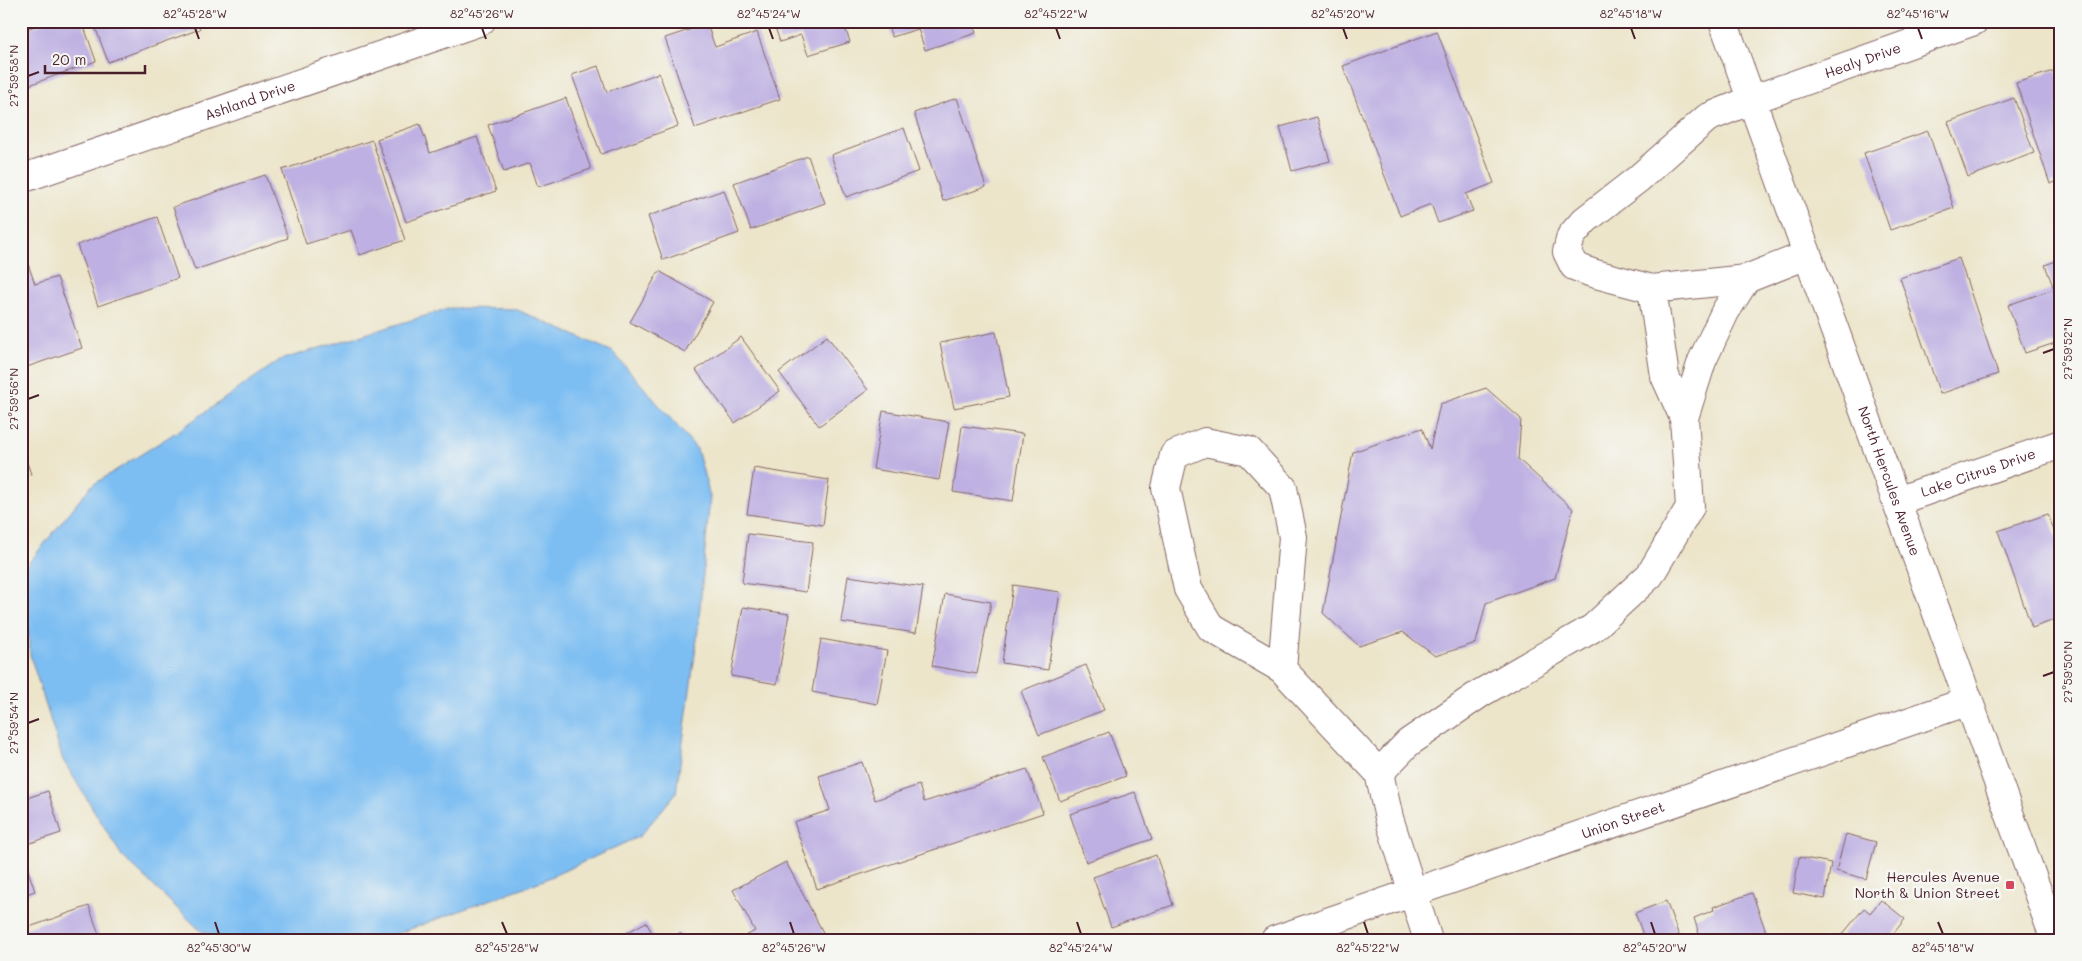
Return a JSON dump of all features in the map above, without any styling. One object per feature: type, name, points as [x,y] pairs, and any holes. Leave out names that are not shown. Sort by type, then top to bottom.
[{"type":"street","name":"Ashland Drive","points":[[21,179],[480,21]]},
{"type":"street","name":"North Hercules Avenue","points":[[1723,21],[2055,940]]},
{"type":"street","name":"Healy Drive","points":[[1652,289],[1592,273],[1574,266],[1567,252],[1571,236],[1585,220],[1638,180],[1707,118],[1750,100],[1974,21]]},
{"type":"street","points":[[1378,773],[1408,743],[1481,693],[1593,628],[1650,575],[1690,507],[1684,418],[1665,376],[1652,289],[1746,279],[1807,255]]},
{"type":"street","points":[[1684,418],[1702,361],[1724,312],[1746,279]]},
{"type":"street","points":[[1282,669],[1293,537],[1283,488],[1249,451],[1205,442],[1174,455],[1166,488],[1188,589],[1211,628],[1282,669],[1378,773],[1389,818],[1428,940]]},
{"type":"street","name":"Lake Citrus Drive","points":[[1897,501],[2061,444]]},
{"type":"street","name":"Union Street","points":[[1275,940],[1969,700]]},
{"type":"water","points":[[451,308],[515,309],[613,352],[697,449],[710,497],[697,639],[676,793],[640,836],[544,880],[383,939],[229,940],[201,931],[122,856],[63,760],[30,655],[23,570],[91,486],[178,431],[280,360]]},
{"type":"building","points":[[49,21],[82,21],[96,61],[21,88],[21,31]]},
{"type":"building","points":[[93,21],[197,21],[200,29],[108,62]]},
{"type":"building","points":[[210,21],[226,21],[226,22],[212,27]]},
{"type":"building","points":[[773,21],[843,21],[850,42],[808,55],[801,35],[780,42]]},
{"type":"building","points":[[886,21],[972,21],[976,33],[925,50],[918,29],[892,37]]},
{"type":"building","points":[[707,24],[715,47],[757,32],[780,99],[695,128],[665,38]]},
{"type":"building","points":[[1437,31],[1494,183],[1466,194],[1473,211],[1438,223],[1431,204],[1400,216],[1343,66]]},
{"type":"building","points":[[598,66],[607,92],[659,73],[678,126],[601,154],[572,75]]},
{"type":"building","points":[[2056,70],[2061,84],[2061,180],[2050,184],[2016,83]]},
{"type":"building","points":[[566,98],[591,169],[538,187],[530,163],[504,172],[488,125]]},
{"type":"building","points":[[957,98],[986,187],[943,201],[914,113]]},
{"type":"building","points":[[2014,98],[2034,153],[1968,177],[1948,122]]},
{"type":"building","points":[[1317,117],[1330,161],[1292,171],[1280,127]]},
{"type":"building","points":[[420,124],[430,153],[477,137],[496,191],[406,222],[377,139]]},
{"type":"building","points":[[904,128],[919,171],[846,197],[831,155]]},
{"type":"building","points":[[1928,131],[1954,208],[1890,230],[1864,153]]},
{"type":"building","points":[[372,140],[405,240],[360,255],[351,230],[306,244],[282,170]]},
{"type":"building","points":[[808,156],[825,203],[751,230],[734,183]]},
{"type":"building","points":[[265,175],[288,238],[195,270],[173,207]]},
{"type":"building","points":[[724,190],[739,233],[663,260],[648,216]]},
{"type":"building","points":[[157,217],[178,278],[98,306],[77,245]]},
{"type":"building","points":[[1959,258],[1998,374],[1940,394],[1900,278]]},
{"type":"building","points":[[2061,259],[2061,341],[2025,353],[2008,305],[2054,289],[2045,265]]},
{"type":"building","points":[[27,261],[35,284],[57,277],[82,348],[21,369],[21,263]]},
{"type":"building","points":[[659,271],[713,302],[685,352],[630,322]]},
{"type":"building","points":[[996,332],[1009,397],[954,408],[940,343]]},
{"type":"building","points":[[827,336],[868,390],[819,426],[779,372]]},
{"type":"building","points":[[741,337],[780,391],[735,423],[696,370]]},
{"type":"building","points":[[1486,388],[1521,419],[1518,459],[1573,509],[1555,578],[1486,603],[1476,643],[1435,656],[1403,632],[1359,646],[1323,613],[1353,452],[1422,428],[1430,449],[1440,404]]},
{"type":"building","points":[[883,411],[949,422],[939,480],[873,469]]},
{"type":"building","points":[[962,426],[1023,434],[1013,501],[953,492]]},
{"type":"building","points":[[21,446],[31,474],[21,477]]},
{"type":"building","points":[[754,468],[829,480],[823,525],[747,514]]},
{"type":"building","points":[[2048,514],[2061,550],[2060,629],[2057,619],[2032,628],[1998,531]]},
{"type":"building","points":[[748,534],[813,542],[806,592],[742,583]]},
{"type":"building","points":[[848,576],[923,587],[916,633],[841,622]]},
{"type":"building","points":[[1013,585],[1060,592],[1048,670],[1002,663]]},
{"type":"building","points":[[945,594],[991,602],[977,674],[932,666]]},
{"type":"building","points":[[743,607],[789,614],[777,684],[731,676]]},
{"type":"building","points":[[821,639],[887,651],[877,704],[812,692]]},
{"type":"building","points":[[1086,665],[1104,710],[1039,735],[1021,691]]},
{"type":"building","points":[[1109,732],[1126,776],[1060,801],[1043,757]]},
{"type":"building","points":[[862,762],[875,800],[919,785],[924,802],[1027,769],[1043,813],[817,889],[794,822],[830,810],[819,776]]},
{"type":"building","points":[[48,791],[61,833],[21,846],[21,800]]},
{"type":"building","points":[[1135,792],[1152,839],[1086,862],[1070,814]]},
{"type":"building","points":[[1846,834],[1876,842],[1866,879],[1836,871]]},
{"type":"building","points":[[21,850],[35,891],[21,896]]},
{"type":"building","points":[[1156,855],[1173,905],[1111,927],[1093,877]]},
{"type":"building","points":[[1799,857],[1831,863],[1825,899],[1793,893]]},
{"type":"building","points":[[786,862],[827,940],[738,940],[755,931],[733,890]]},
{"type":"building","points":[[1752,893],[1769,940],[1687,940],[1687,938],[1699,934],[1694,918],[1714,910],[1713,907]]},
{"type":"building","points":[[1881,900],[1905,919],[1893,934],[1900,940],[1838,940],[1864,908],[1870,913]]},
{"type":"building","points":[[1666,901],[1679,936],[1667,940],[1645,940],[1635,913]]},
{"type":"building","points":[[89,906],[101,940],[21,940],[21,930]]},
{"type":"building","points":[[646,922],[656,940],[614,940]]},
{"type":"building","points":[[680,933],[684,940],[667,940]]},
{"type":"place","name":"Hercules Avenue North & Union Street","points":[[2010,885]]}]
